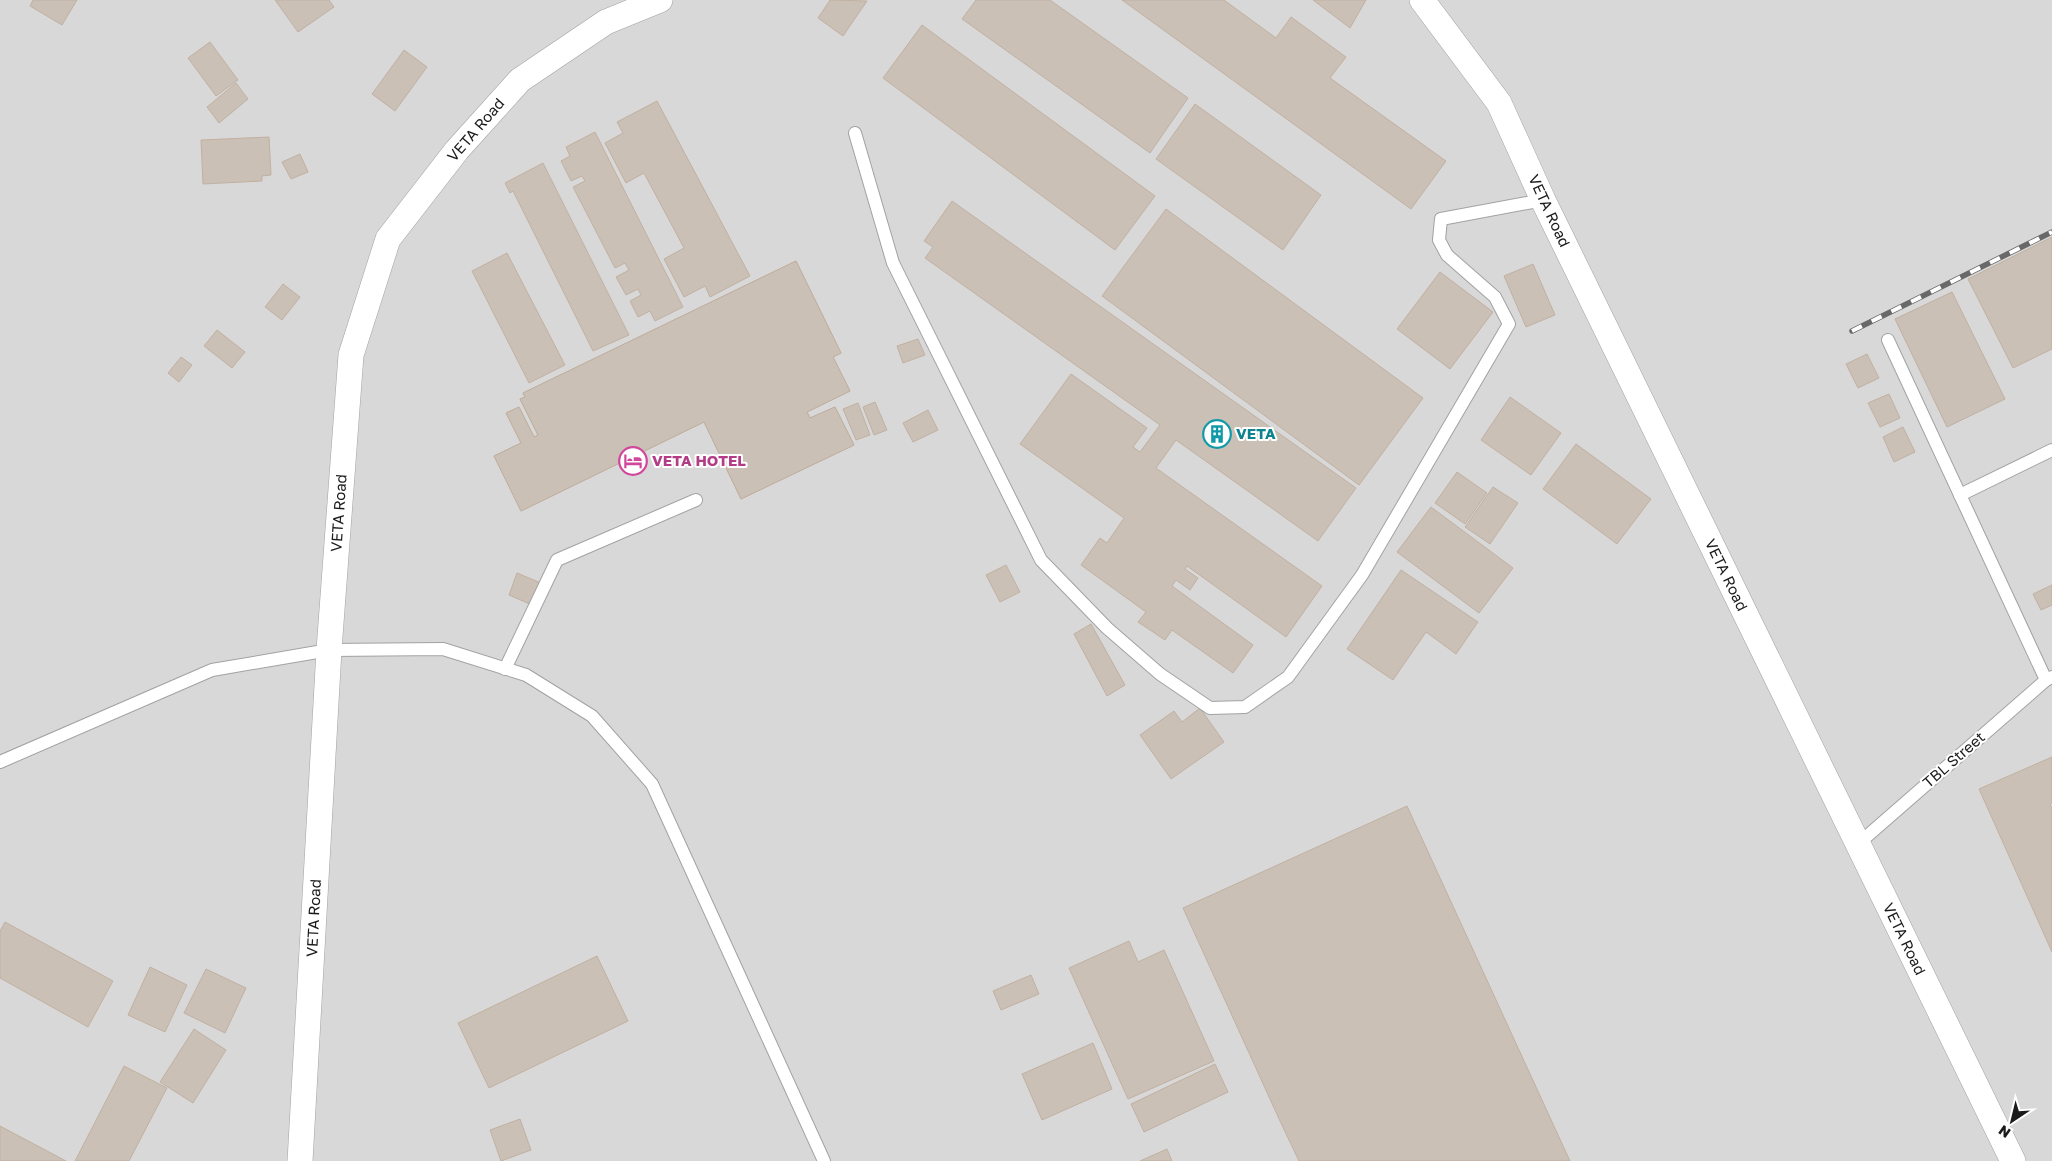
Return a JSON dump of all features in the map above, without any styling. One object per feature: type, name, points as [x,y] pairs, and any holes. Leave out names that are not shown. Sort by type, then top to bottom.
[{"type":"street","name":"VETA Road","points":[[300,1161],[329,650],[351,355],[388,239],[457,150],[520,80],[606,22],[660,0]]},
{"type":"street","name":"VETA Road","points":[[1422,0],[1499,103],[1543,200],[2013,1161]]},
{"type":"lane","points":[[855,133],[893,263],[1041,560],[1108,628],[1160,674],[1210,708],[1244,707],[1288,678],[1362,575],[1508,324],[1495,297],[1447,256],[1439,240],[1441,219],[1543,200]]},
{"type":"lane","points":[[1888,340],[2049,679]]},
{"type":"lane","points":[[1960,495],[2052,450]]},
{"type":"lane","points":[[505,669],[557,560],[696,500]]},
{"type":"lane","points":[[0,762],[212,670],[329,650],[442,648],[526,675],[592,716],[652,784],[824,1161]]},
{"type":"lane","name":"TBL Street","points":[[1858,844],[2049,679]]},
{"type":"shaded area","points":[[0,0],[2052,0],[2052,1161],[0,1161]]},
{"type":"building","points":[[33,0],[77,0],[62,25],[30,6]]},
{"type":"building","points":[[275,0],[329,0],[334,7],[298,32]]},
{"type":"building","points":[[830,0],[867,1],[843,36],[818,18]]},
{"type":"building","points":[[976,0],[1050,0],[1188,98],[1150,153],[962,19]]},
{"type":"building","points":[[1122,0],[1224,0],[1276,38],[1291,17],[1346,57],[1330,78],[1446,161],[1411,209]]},
{"type":"building","points":[[1313,0],[1366,0],[1350,28]]},
{"type":"building","points":[[922,25],[1155,196],[1115,250],[883,78]]},
{"type":"building","points":[[210,42],[238,80],[216,96],[188,58]]},
{"type":"building","points":[[404,50],[427,67],[395,111],[372,94]]},
{"type":"building","points":[[236,83],[248,99],[219,123],[207,107]]},
{"type":"building","points":[[657,101],[750,276],[710,297],[705,286],[684,297],[664,259],[684,248],[644,173],[626,183],[605,143],[623,133],[617,122]]},
{"type":"building","points":[[1195,104],[1321,195],[1283,250],[1156,159]]},
{"type":"building","points":[[595,132],[683,307],[655,321],[650,311],[638,317],[630,301],[641,295],[638,289],[626,295],[616,277],[629,270],[625,263],[615,268],[573,187],[585,181],[582,176],[571,181],[561,161],[570,156],[566,147]]},
{"type":"building","points":[[269,137],[271,175],[262,176],[262,181],[203,184],[201,140]]},
{"type":"building","points":[[300,154],[308,172],[291,179],[282,162]]},
{"type":"building","points":[[543,163],[629,335],[593,351],[513,191],[510,193],[505,183]]},
{"type":"building","name":"VETA","points":[[952,201],[1356,488],[1318,541],[1176,440],[1156,468],[1322,586],[1286,637],[1187,566],[1185,569],[1198,578],[1190,590],[1176,580],[1172,586],[1253,645],[1233,673],[1172,630],[1165,640],[1138,622],[1146,612],[1081,565],[1100,538],[1107,543],[1124,518],[1020,444],[1071,374],[1147,428],[1133,447],[1140,452],[1160,425],[925,258],[933,247],[924,241]]},
{"type":"building","name":"VETA","points":[[1166,209],[1423,398],[1359,485],[1102,296]]},
{"type":"building","points":[[2052,237],[2052,349],[2013,368],[1968,279]]},
{"type":"building","points":[[507,253],[565,365],[529,383],[472,271]]},
{"type":"building","points":[[796,261],[841,353],[833,357],[850,391],[807,412],[810,418],[835,407],[854,445],[741,499],[704,422],[521,511],[494,456],[521,443],[506,413],[519,407],[534,437],[538,435],[520,399],[525,397],[523,393]],"holes":[[[725,317],[736,339],[679,367],[668,345]],[[659,350],[669,371],[667,372],[656,351]],[[642,358],[653,379],[548,430],[537,408]],[[771,387],[785,416],[778,419],[768,399],[761,403],[756,395]],[[803,430],[808,441],[795,447],[790,436]]]},
{"type":"building","points":[[796,261],[841,353],[833,357],[850,391],[807,412],[810,418],[835,407],[854,445],[741,499],[704,422],[521,511],[494,456],[521,443],[506,413],[519,407],[534,437],[538,435],[520,399],[525,397],[523,393]]},
{"type":"building","points":[[1533,264],[1555,315],[1526,327],[1504,276]]},
{"type":"building","points":[[1440,272],[1493,312],[1450,369],[1397,329]]},
{"type":"building","points":[[283,284],[300,297],[282,320],[265,307]]},
{"type":"building","points":[[1952,292],[2005,399],[1947,427],[1895,319]]},
{"type":"building","points":[[217,330],[245,352],[232,368],[204,346]]},
{"type":"building","points":[[918,339],[925,355],[903,363],[897,346]]},
{"type":"building","points":[[1867,354],[1879,378],[1858,388],[1846,364]]},
{"type":"building","points":[[181,357],[192,365],[179,382],[168,373]]},
{"type":"building","points":[[1889,394],[1900,418],[1880,427],[1868,403]]},
{"type":"building","points":[[1510,397],[1561,433],[1531,475],[1481,440]]},
{"type":"building","points":[[875,402],[887,430],[874,435],[863,407]]},
{"type":"building","points":[[858,403],[870,435],[856,440],[843,409]]},
{"type":"building","points":[[928,410],[938,430],[913,442],[903,423]]},
{"type":"building","points":[[1903,427],[1915,452],[1894,462],[1883,437]]},
{"type":"building","points":[[1576,444],[1651,499],[1617,544],[1543,489]]},
{"type":"building","points":[[1457,472],[1487,493],[1465,524],[1435,503]]},
{"type":"building","points":[[1493,487],[1518,503],[1490,544],[1465,527]]},
{"type":"building","points":[[1431,507],[1513,568],[1479,613],[1397,552]]},
{"type":"building","points":[[1006,565],[1020,592],[1000,602],[986,575]]},
{"type":"building","points":[[1401,570],[1478,622],[1456,654],[1426,632],[1393,680],[1347,649]]},
{"type":"building","points":[[517,573],[541,583],[532,605],[509,595]]},
{"type":"building","points":[[2052,585],[2052,605],[2041,610],[2033,594]]},
{"type":"building","points":[[1091,624],[1125,685],[1107,696],[1074,634]]},
{"type":"building","points":[[1200,708],[1224,742],[1171,779],[1140,735],[1174,711],[1182,722]]},
{"type":"building","points":[[2052,757],[2052,803],[2050,804],[2052,808],[2052,952],[1979,789]]},
{"type":"building","points":[[1407,806],[1570,1161],[1299,1161],[1280,1121],[1183,908]]},
{"type":"building","points":[[5,922],[113,981],[88,1027],[0,978],[0,931]]},
{"type":"building","points":[[1129,941],[1138,962],[1164,950],[1214,1061],[1128,1099],[1069,968]]},
{"type":"building","points":[[597,956],[628,1021],[489,1088],[458,1023]]},
{"type":"building","points":[[150,967],[187,985],[165,1032],[128,1015]]},
{"type":"building","points":[[206,969],[246,988],[225,1033],[184,1013]]},
{"type":"building","points":[[1031,975],[1039,994],[1001,1010],[993,991]]},
{"type":"building","points":[[194,1029],[226,1050],[193,1103],[160,1082]]},
{"type":"building","points":[[1093,1043],[1112,1089],[1042,1120],[1022,1074]]},
{"type":"building","points":[[1215,1064],[1228,1092],[1144,1132],[1131,1104]]},
{"type":"building","points":[[124,1066],[167,1088],[129,1161],[75,1161]]},
{"type":"building","points":[[520,1119],[531,1150],[501,1161],[490,1130]]},
{"type":"building","points":[[0,1126],[66,1161],[0,1161]]},
{"type":"building","points":[[1167,1149],[1172,1161],[1140,1161]]},
{"type":"railway","points":[[1852,331],[2052,232]]},
{"type":"place","name":"VETA","points":[[1217,434]]},
{"type":"place","name":"VETA HOTEL","points":[[633,461]]}]
